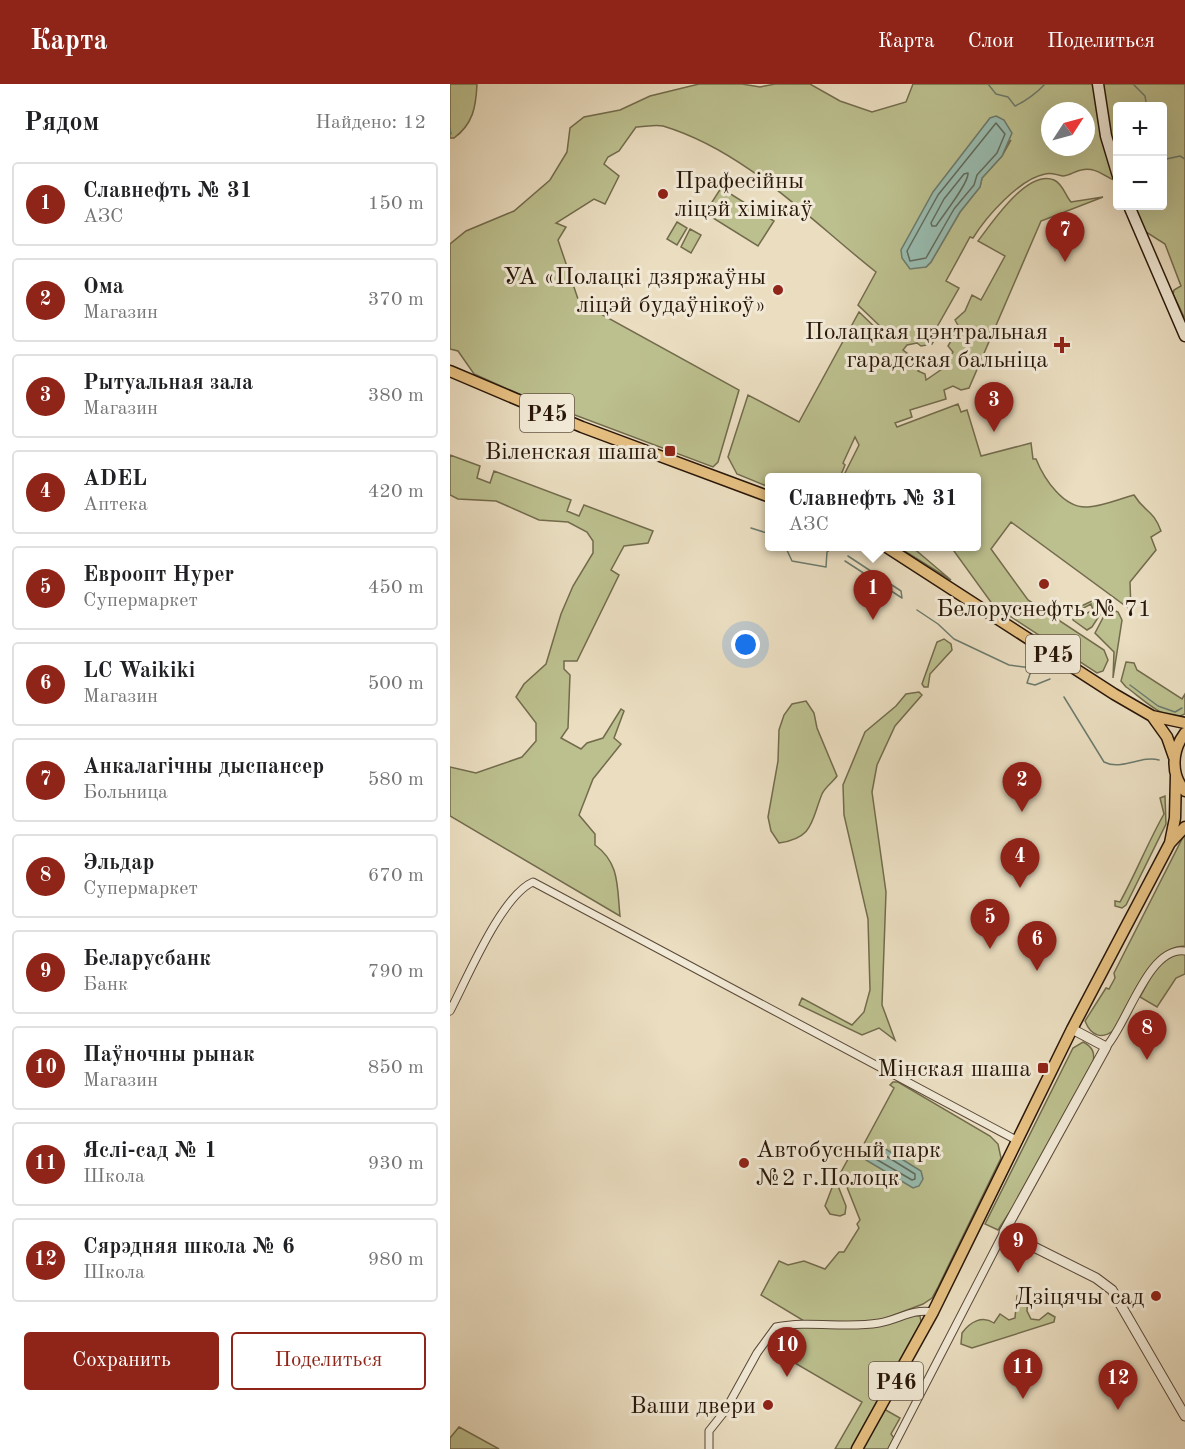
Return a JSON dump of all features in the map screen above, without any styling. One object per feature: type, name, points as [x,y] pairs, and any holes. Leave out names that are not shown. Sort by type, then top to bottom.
[{"type":"main road","points":[[1098,84],[1106,136],[1113,159]]},
{"type":"main road","points":[[1131,210],[1185,336]]},
{"type":"main road","name":"Р45","points":[[450,371],[582,427],[765,495]]},
{"type":"main road","name":"Р45","points":[[893,551],[1152,716],[1185,723]]},
{"type":"main road","name":"Р45","points":[[1152,716],[1167,737],[1175,759]]},
{"type":"main road","name":"Р46","points":[[1170,843],[1175,818],[1175,759],[1184,733]]},
{"type":"main road","name":"Р46","points":[[1176,775],[1185,791]]},
{"type":"main road","name":"Р46","points":[[857,1449],[933,1312],[1072,1029],[1170,843],[1185,827]]},
{"type":"street","points":[[450,1011],[500,918],[523,887],[533,882],[1018,1141]]},
{"type":"street","points":[[892,1449],[1004,1232],[1106,1047],[1157,962],[1171,952],[1185,951]]},
{"type":"street","points":[[1072,1029],[1106,1047]]},
{"type":"street","points":[[1004,1232],[1096,1278],[1112,1290],[1185,1416]]},
{"type":"street","points":[[708,1449],[710,1431],[725,1411],[757,1353],[776,1328],[803,1324],[864,1325],[882,1323],[909,1312],[933,1312]]},
{"type":"green space","points":[[450,84],[477,84],[472,114],[465,127],[454,138],[450,138]]},
{"type":"green space","points":[[699,84],[742,84],[760,87],[775,84],[810,84],[840,101],[872,112],[906,102],[913,84],[1093,84],[1101,137],[1113,180],[1086,169],[1065,176],[1050,173],[1035,177],[1004,200],[973,238],[970,237],[946,281],[959,288],[933,334],[935,339],[932,344],[907,345],[903,350],[911,356],[911,365],[919,365],[921,368],[918,371],[925,374],[926,380],[942,369],[953,352],[948,346],[959,327],[955,320],[965,311],[972,295],[981,300],[1005,256],[978,241],[1001,211],[1022,190],[1033,182],[1044,179],[1057,182],[1071,202],[1103,197],[1041,221],[969,388],[961,390],[953,386],[944,390],[946,399],[910,410],[912,417],[895,423],[897,427],[958,404],[961,412],[967,410],[981,456],[1031,443],[1033,459],[1036,459],[1056,491],[1071,503],[1088,507],[1134,495],[1152,515],[1161,531],[1151,537],[1156,550],[1130,582],[1131,610],[1011,522],[991,549],[1028,600],[1104,650],[1108,660],[1103,671],[1097,673],[993,605],[954,551],[981,551],[981,473],[845,473],[859,445],[855,437],[843,463],[845,465],[842,473],[765,473],[765,485],[737,474],[728,457],[748,395],[799,422],[859,312],[882,334],[883,329],[858,305],[876,272],[749,169],[693,137],[663,126],[636,127],[619,151],[608,157],[604,164],[619,176],[605,204],[594,199],[556,223],[566,227],[558,240],[579,302],[739,390],[718,462],[713,467],[519,394],[474,374],[458,351],[450,349],[450,244],[466,231],[514,211],[550,180],[567,152],[570,128],[584,117],[620,110],[650,96]],"holes":[[[1011,140],[1002,156],[982,178],[980,187],[960,212],[931,262],[926,267],[912,267]]]},
{"type":"green space","points":[[1101,84],[1185,84],[1185,319],[1173,294],[1174,290],[1181,286],[1165,244],[1146,232],[1136,210],[1167,210],[1167,102],[1113,102],[1113,146]]},
{"type":"green space","points":[[721,188],[774,221],[758,246],[705,213]]},
{"type":"green space","points":[[677,222],[687,228],[677,245],[667,239]]},
{"type":"green space","points":[[690,229],[701,235],[691,253],[681,247]]},
{"type":"green space","points":[[450,455],[480,466],[477,478],[490,483],[494,471],[571,500],[567,511],[579,516],[584,505],[653,531],[648,543],[624,546],[611,570],[619,575],[577,661],[564,661],[564,669],[570,675],[568,728],[561,738],[581,749],[587,743],[603,738],[621,709],[624,711],[614,738],[621,744],[593,779],[579,815],[595,834],[595,845],[603,852],[613,868],[616,876],[620,916],[450,816],[450,767],[476,773],[522,757],[536,741],[536,723],[516,697],[524,684],[546,664],[561,614],[573,586],[593,553],[593,541],[587,532],[568,522],[539,520],[496,501],[458,499],[450,495]]},
{"type":"green space","points":[[904,551],[917,551],[951,580]]},
{"type":"green space","points":[[1094,600],[1102,601],[1105,607],[1092,627],[1087,630],[1073,620],[1074,610],[1078,618],[1093,610],[1091,604],[1076,612],[1075,609]]},
{"type":"green space","points":[[1111,609],[1118,612],[1122,620],[1113,678],[1114,652],[1095,633],[1106,612]]},
{"type":"green space","points":[[944,639],[951,644],[952,650],[930,674],[928,687],[924,687],[922,684],[937,642]]},
{"type":"green space","points":[[1126,662],[1134,663],[1137,670],[1182,699],[1185,694],[1185,714],[1170,716],[1162,713],[1126,687],[1121,681]]},
{"type":"green space","points":[[919,692],[922,695],[895,726],[877,765],[872,792],[886,892],[882,1005],[895,1040],[879,1028],[862,1035],[799,1005],[802,998],[852,1025],[864,1012],[870,990],[868,919],[844,815],[843,785],[865,732],[896,706],[906,694]]},
{"type":"green space","points":[[806,701],[814,713],[817,728],[837,776],[823,791],[810,827],[799,837],[779,843],[771,831],[768,817],[778,761],[779,730],[784,715],[792,704]]},
{"type":"green space","points":[[1165,796],[1166,824],[1126,905],[1122,908],[1115,906],[1115,901],[1120,902],[1164,814],[1160,798]]},
{"type":"green space","points":[[1185,833],[1185,946],[1172,949],[1151,966],[1134,991],[1114,1030],[1105,1035],[1097,1035],[1090,1030],[1085,1021],[1115,978],[1114,973]]},
{"type":"green space","points":[[1185,953],[1185,974],[1176,978],[1157,1007],[1140,997],[1152,974],[1162,962]]},
{"type":"green space","points":[[1083,1042],[1092,1051],[1093,1063],[1018,1199],[998,1230],[985,1224],[1073,1048]]},
{"type":"green space","points":[[898,1082],[990,1136],[998,1144],[1001,1158],[932,1298],[923,1304],[881,1320],[804,1321],[761,1295],[779,1261],[788,1265],[804,1261],[825,1269],[839,1252],[844,1252],[859,1228],[857,1224],[860,1220],[841,1172],[853,1150],[859,1153],[894,1088],[890,1085]]},
{"type":"green space","points":[[833,1185],[838,1186],[846,1206],[845,1214],[840,1216],[830,1214],[825,1206]]},
{"type":"green space","points":[[1024,1292],[1028,1296],[1027,1311],[1031,1319],[1039,1320],[1048,1313],[1055,1317],[1054,1322],[972,1348],[961,1344],[962,1333],[976,1321],[985,1320],[994,1323],[1000,1314],[1009,1320],[1015,1318],[1017,1296]]},
{"type":"green space","points":[[910,1315],[920,1316],[921,1322],[852,1449],[835,1449],[862,1402],[769,1348],[776,1330],[810,1326],[860,1326],[893,1321]]},
{"type":"green space","points":[[884,1409],[900,1418],[891,1434],[894,1438],[888,1449],[862,1449]]},
{"type":"green space","points":[[459,1427],[499,1449],[450,1449],[450,1438]]},
{"type":"water","points":[[996,116],[1004,120],[1012,133],[1002,156],[982,178],[980,187],[960,212],[931,262],[926,267],[910,269],[902,258],[901,250],[933,192],[990,118]]},
{"type":"water","points":[[876,1143],[921,1171],[923,1179],[919,1186],[913,1188],[866,1160],[872,1144]]},
{"type":"waterway","points":[[988,84],[996,94],[1008,97],[1015,106],[1045,84]]},
{"type":"waterway","points":[[1133,84],[1145,96],[1146,102]]},
{"type":"waterway","points":[[450,129],[451,134]]},
{"type":"waterway","points":[[1167,159],[1180,156],[1185,159]]},
{"type":"waterway","points":[[751,528],[765,532]]},
{"type":"waterway","points":[[787,551],[792,561],[826,567],[828,551]]},
{"type":"waterway","points":[[848,556],[901,591],[902,598]]},
{"type":"waterway","points":[[845,561],[902,598]]},
{"type":"waterway","points":[[917,610],[938,624],[954,639],[1009,665],[1032,668],[1027,683],[1035,685],[1050,679]]},
{"type":"waterway","points":[[1130,685],[1158,706],[1175,712],[1182,708]]},
{"type":"waterway","points":[[1064,697],[1104,762],[1117,765],[1145,759],[1159,760]]},
{"type":"place","name":"Прафесійны ліцэй хімікаў","points":[[663,194]]},
{"type":"place","name":"Анкалагічны дыспансер","points":[[1065,262]]},
{"type":"place","name":"УА «Полацкі дзяржаўны ліцэй будаўнікоў»","points":[[778,290]]},
{"type":"place","name":"Полацкая цэнтральная гарадская бальніца","points":[[1062,345]]},
{"type":"place","name":"Рытуальная зала","points":[[994,432]]},
{"type":"place","name":"Віленская шаша","points":[[670,451]]},
{"type":"place","name":"Белоруснефть № 71","points":[[1044,584]]},
{"type":"place","name":"Славнефть № 31","points":[[873,620]]},
{"type":"place","name":"Ома","points":[[1022,812]]},
{"type":"place","name":"ADEL","points":[[1020,888]]},
{"type":"place","name":"Евроопт Hyper","points":[[990,949]]},
{"type":"place","name":"LC Waikiki","points":[[1037,971]]},
{"type":"place","name":"Эльдар","points":[[1147,1060]]},
{"type":"place","name":"Мінская шаша","points":[[1043,1068]]},
{"type":"place","name":"Автобусный парк №2 г.Полоцк","points":[[744,1163]]},
{"type":"place","name":"Беларусбанк","points":[[1018,1273]]},
{"type":"place","name":"Дзіцячы сад","points":[[1156,1296]]},
{"type":"place","name":"Паўночны рынак","points":[[787,1377]]},
{"type":"place","name":"Яслі-сад № 1","points":[[1023,1399]]},
{"type":"place","name":"Ваши двери","points":[[768,1405]]},
{"type":"place","name":"Сярэдняя школа № 6","points":[[1118,1410]]}]
